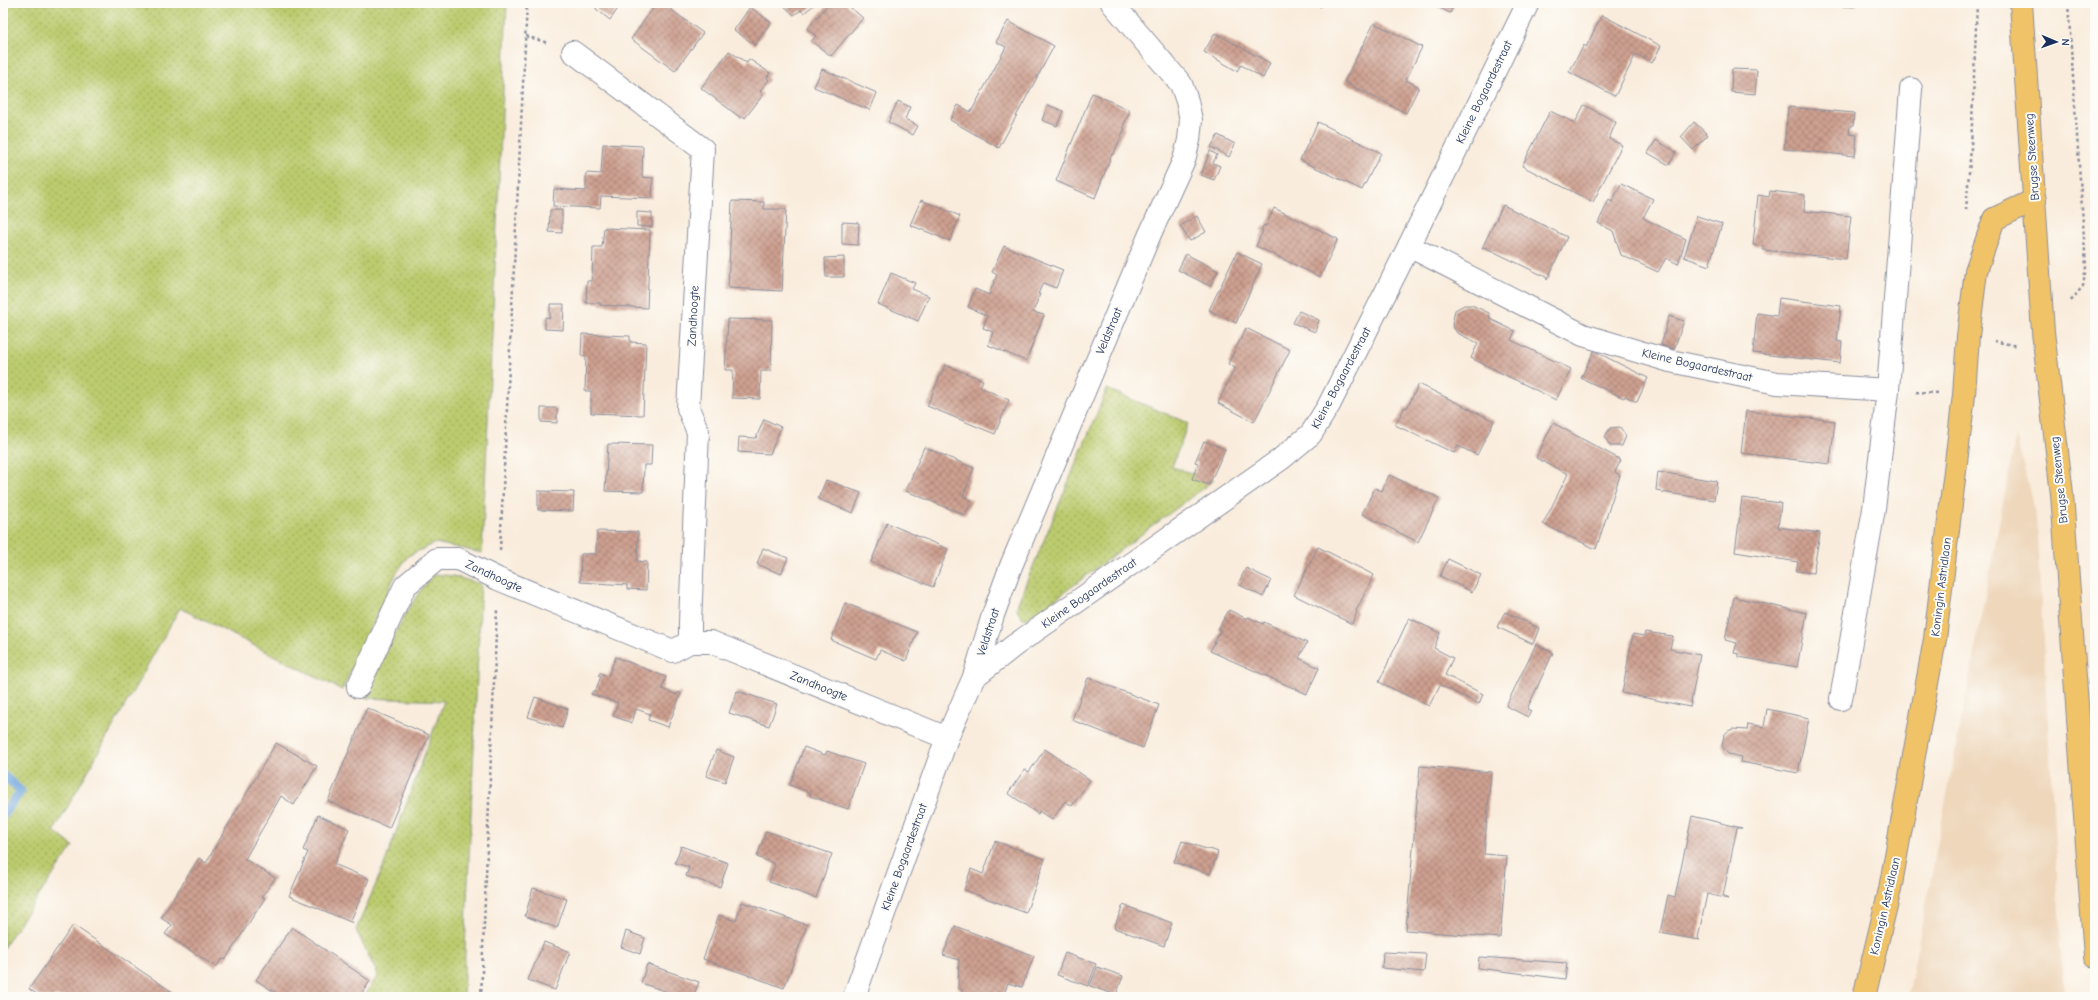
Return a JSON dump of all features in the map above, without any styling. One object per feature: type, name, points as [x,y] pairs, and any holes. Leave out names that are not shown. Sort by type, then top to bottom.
[{"type":"main road","name":"Brugse Steenweg","points":[[2020,3],[2035,200],[2043,332],[2062,494],[2095,957]]},
{"type":"main road","name":"Koningin Astridlaan","points":[[1864,997],[1890,888],[1935,639],[1964,395],[1968,336],[1976,271],[1994,219],[2035,200]]},
{"type":"street","name":"Veldstraat","points":[[974,677],[993,615],[1011,566],[1150,234],[1184,160],[1190,140],[1191,120],[1187,101],[1181,84],[1112,3]]},
{"type":"street","name":"Kleine Bogaardestraat","points":[[854,997],[947,738],[974,677],[1015,645],[1281,459],[1311,434],[1329,404],[1409,246],[1528,3]]},
{"type":"street","name":"Zandhoogte","points":[[573,52],[703,149],[688,408],[698,432],[690,642]]},
{"type":"street","points":[[1840,699],[1874,508],[1888,390],[1911,89]]},
{"type":"street","name":"Kleine Bogaardestraat","points":[[1409,246],[1583,335],[1670,361],[1777,383],[1888,390]]},
{"type":"street","name":"Zandhoogte","points":[[358,687],[405,586],[437,560],[458,559],[498,579],[673,651],[690,642],[711,642],[947,738]]},
{"type":"path","points":[[481,997],[498,579],[527,3]]},
{"type":"path","points":[[2043,332],[2082,286],[2086,267],[2068,3]]},
{"type":"path","points":[[1888,390],[1964,395]]},
{"type":"shaded area","points":[[2016,435],[2036,518],[2064,997],[1908,997]]},
{"type":"green space","points":[[3,3],[507,3],[482,553],[435,543],[408,556],[396,574],[342,690],[180,608],[54,831],[73,846],[3,948]]},
{"type":"green space","points":[[1107,389],[1188,423],[1172,467],[1214,480],[1030,618],[1023,618],[1017,610],[1017,605]]},
{"type":"green space","points":[[434,574],[453,576],[481,584],[463,997],[364,997],[378,975],[356,930],[384,865],[444,701],[365,698],[403,618]]},
{"type":"building","points":[[597,3],[622,3],[610,20],[596,9]]},
{"type":"building","points":[[657,3],[662,3],[703,33],[675,71],[631,39]]},
{"type":"building","points":[[781,3],[816,3],[804,13],[801,10],[794,15]]},
{"type":"building","points":[[829,3],[845,3],[863,18],[831,56],[811,41],[816,36],[807,29]]},
{"type":"building","points":[[1314,3],[1323,3],[1321,7]]},
{"type":"building","points":[[1430,3],[1455,3],[1450,13]]},
{"type":"building","points":[[1802,3],[1856,3],[1856,6],[1802,6]]},
{"type":"building","points":[[750,7],[771,22],[755,45],[734,30]]},
{"type":"building","points":[[1602,15],[1661,46],[1652,63],[1636,54],[1615,96],[1569,72],[1584,45],[1586,47]]},
{"type":"building","points":[[1008,21],[1054,46],[999,148],[950,120],[958,105],[971,112],[1006,47],[996,42]]},
{"type":"building","points":[[1374,23],[1422,47],[1406,80],[1419,87],[1406,113],[1344,82]]},
{"type":"building","points":[[1215,33],[1270,63],[1263,78],[1241,65],[1237,71],[1204,52]]},
{"type":"building","points":[[729,51],[747,63],[749,59],[770,73],[767,78],[769,80],[760,91],[763,95],[745,118],[743,116],[741,118],[701,88]]},
{"type":"building","points":[[822,69],[877,93],[870,110],[814,87]]},
{"type":"building","points":[[1732,69],[1757,70],[1755,94],[1731,92]]},
{"type":"building","points":[[1092,93],[1130,110],[1123,127],[1125,128],[1114,153],[1112,154],[1095,198],[1056,181]]},
{"type":"building","points":[[898,101],[910,107],[905,119],[918,126],[913,135],[888,122]]},
{"type":"building","points":[[1048,105],[1063,111],[1057,126],[1042,120]]},
{"type":"building","points":[[1584,105],[1616,122],[1609,139],[1622,145],[1593,202],[1522,166],[1550,111],[1575,123]]},
{"type":"building","points":[[1788,107],[1854,113],[1853,126],[1850,126],[1849,134],[1857,135],[1855,156],[1784,149]]},
{"type":"building","points":[[1318,122],[1381,153],[1362,190],[1300,160]]},
{"type":"building","points":[[1694,122],[1708,135],[1693,150],[1681,137]]},
{"type":"building","points":[[1218,135],[1235,144],[1229,157],[1211,147]]},
{"type":"building","points":[[1656,140],[1676,152],[1669,165],[1648,153]]},
{"type":"building","points":[[603,144],[643,146],[642,177],[653,178],[652,198],[601,196],[600,208],[553,206],[554,189],[586,191],[586,173],[601,174]]},
{"type":"building","points":[[1210,151],[1217,155],[1213,163],[1220,166],[1214,180],[1201,175]]},
{"type":"building","points":[[1621,184],[1653,199],[1643,218],[1686,239],[1678,264],[1666,258],[1658,272],[1621,255],[1613,231],[1598,223],[1609,200],[1612,202]]},
{"type":"building","points":[[1770,191],[1805,195],[1804,211],[1851,216],[1846,259],[1763,250],[1763,246],[1753,245],[1758,195],[1769,197]]},
{"type":"building","points":[[921,200],[960,216],[950,241],[910,225]]},
{"type":"building","points":[[732,201],[764,202],[764,209],[786,209],[782,291],[728,288]]},
{"type":"building","points":[[1503,205],[1567,237],[1547,280],[1546,277],[1484,247],[1482,248]]},
{"type":"building","points":[[1274,208],[1338,239],[1320,277],[1256,246],[1263,231],[1261,230],[1264,225],[1266,226]]},
{"type":"building","points":[[550,210],[562,210],[562,233],[549,232]]},
{"type":"building","points":[[637,212],[652,213],[652,227],[637,226]]},
{"type":"building","points":[[1197,216],[1206,232],[1190,241],[1180,226]]},
{"type":"building","points":[[1697,216],[1722,224],[1709,266],[1684,257]]},
{"type":"building","points":[[842,222],[859,223],[858,245],[842,244]]},
{"type":"building","points":[[604,228],[650,230],[647,308],[586,303],[587,281],[592,281],[593,247],[602,247]]},
{"type":"building","points":[[1004,246],[1063,270],[1056,288],[1043,283],[1038,294],[1040,294],[1033,312],[1044,315],[1026,361],[988,345],[993,332],[983,328],[987,316],[968,307],[975,289],[989,295],[997,275],[992,272]]},
{"type":"building","points":[[1237,252],[1262,264],[1236,323],[1209,310]]},
{"type":"building","points":[[1186,254],[1218,271],[1210,286],[1178,270]]},
{"type":"building","points":[[844,257],[844,277],[826,277],[825,258]]},
{"type":"building","points":[[891,273],[915,283],[912,289],[929,296],[918,321],[878,304]]},
{"type":"building","points":[[1779,298],[1841,306],[1837,341],[1842,342],[1840,363],[1753,353],[1757,313],[1777,316]]},
{"type":"building","points":[[550,304],[564,304],[563,330],[545,329],[545,317],[550,318]]},
{"type":"building","points":[[1464,305],[1472,305],[1489,313],[1490,319],[1515,331],[1511,340],[1571,369],[1556,400],[1471,358],[1478,343],[1457,333],[1452,325],[1455,310]]},
{"type":"building","points":[[1299,311],[1319,320],[1315,332],[1293,323]]},
{"type":"building","points":[[1669,316],[1684,321],[1674,349],[1661,345]]},
{"type":"building","points":[[728,319],[772,320],[771,371],[761,371],[760,399],[732,398],[733,370],[725,370]]},
{"type":"building","points":[[1246,328],[1290,350],[1254,422],[1218,403],[1235,368],[1228,364]]},
{"type":"building","points":[[582,334],[630,336],[630,342],[646,343],[643,415],[591,413],[591,391],[585,391],[586,356],[581,356]]},
{"type":"building","points":[[1594,351],[1648,378],[1637,402],[1625,396],[1624,398],[1581,378]]},
{"type":"building","points":[[945,365],[983,380],[980,387],[1009,400],[995,434],[927,406]]},
{"type":"building","points":[[1419,384],[1494,421],[1477,455],[1458,446],[1454,453],[1395,425],[1405,407],[1407,408]]},
{"type":"building","points":[[541,408],[557,408],[557,423],[541,422]]},
{"type":"building","points":[[1746,411],[1835,421],[1830,464],[1741,453]]},
{"type":"building","points":[[764,419],[781,427],[770,454],[738,452],[739,437],[756,438]]},
{"type":"building","points":[[1553,423],[1621,460],[1615,472],[1620,475],[1596,549],[1543,524],[1568,474],[1536,458]]},
{"type":"building","points":[[1620,427],[1626,436],[1622,446],[1610,446],[1605,437],[1610,428]]},
{"type":"building","points":[[1204,441],[1225,449],[1209,485],[1192,479],[1198,463],[1195,462]]},
{"type":"building","points":[[608,444],[652,445],[651,465],[644,465],[643,492],[605,491]]},
{"type":"building","points":[[924,447],[974,468],[963,496],[972,500],[965,515],[906,491]]},
{"type":"building","points":[[1658,472],[1717,481],[1714,500],[1656,490]]},
{"type":"building","points":[[1389,475],[1439,498],[1418,542],[1362,514],[1375,488],[1382,491]]},
{"type":"building","points":[[826,480],[861,493],[853,513],[818,499]]},
{"type":"building","points":[[538,491],[574,492],[573,511],[538,510]]},
{"type":"building","points":[[1742,498],[1781,503],[1778,527],[1820,533],[1813,573],[1796,571],[1798,562],[1735,552]]},
{"type":"building","points":[[887,523],[948,549],[933,587],[871,562]]},
{"type":"building","points":[[597,531],[638,532],[637,561],[647,562],[646,590],[627,589],[627,585],[580,582],[581,554],[596,554]]},
{"type":"building","points":[[1318,547],[1374,575],[1356,611],[1357,612],[1352,624],[1294,595]]},
{"type":"building","points":[[763,548],[788,558],[781,574],[757,564]]},
{"type":"building","points":[[1448,559],[1481,575],[1472,592],[1440,576]]},
{"type":"building","points":[[1246,568],[1271,580],[1263,597],[1238,584]]},
{"type":"building","points":[[1734,597],[1807,613],[1797,667],[1739,657],[1739,654],[1734,653],[1737,643],[1725,640]]},
{"type":"building","points":[[845,603],[917,632],[906,661],[880,650],[876,659],[831,640]]},
{"type":"building","points":[[1229,610],[1247,619],[1248,617],[1263,624],[1264,622],[1307,643],[1299,658],[1319,668],[1307,694],[1210,651],[1221,630],[1218,629]]},
{"type":"building","points":[[1505,612],[1539,628],[1533,644],[1497,627]]},
{"type":"building","points":[[1409,618],[1440,633],[1434,648],[1453,658],[1445,675],[1483,694],[1479,704],[1440,685],[1429,706],[1379,682]]},
{"type":"building","points":[[1645,632],[1673,636],[1670,649],[1700,655],[1690,707],[1622,693],[1633,634],[1644,636]]},
{"type":"building","points":[[1536,644],[1553,653],[1527,709],[1531,711],[1528,717],[1506,706]]},
{"type":"building","points":[[616,657],[666,677],[662,689],[677,695],[679,692],[681,693],[668,727],[648,720],[650,714],[636,709],[632,723],[613,716],[618,703],[591,694],[593,691],[595,692],[601,676],[598,675],[600,673],[608,676]]},
{"type":"building","points":[[1088,678],[1159,705],[1143,748],[1072,720]]},
{"type":"building","points":[[737,691],[777,704],[769,726],[729,713]]},
{"type":"building","points":[[535,697],[568,709],[562,728],[528,717]]},
{"type":"building","points":[[367,708],[429,735],[389,828],[328,801]]},
{"type":"building","points":[[1767,709],[1809,718],[1798,773],[1741,762],[1742,757],[1728,754],[1722,746],[1724,735],[1728,731],[1733,729],[1747,730],[1748,724],[1764,727]]},
{"type":"building","points":[[276,743],[317,766],[294,805],[281,796],[245,859],[275,878],[262,897],[265,898],[225,960],[222,959],[216,967],[165,934],[172,925],[161,918],[199,858],[206,863]]},
{"type":"building","points":[[804,747],[825,755],[827,751],[864,764],[848,809],[810,796],[811,793],[790,785]]},
{"type":"building","points":[[1045,749],[1090,780],[1072,806],[1065,801],[1052,820],[1039,811],[1038,814],[1008,793],[1025,769],[1029,772]]},
{"type":"building","points":[[716,750],[734,757],[725,782],[706,776]]},
{"type":"building","points":[[1420,766],[1491,772],[1484,854],[1507,856],[1500,938],[1406,930]]},
{"type":"building","points":[[318,815],[349,829],[334,864],[369,879],[351,920],[353,923],[289,896],[308,852],[303,850]]},
{"type":"building","points":[[1692,816],[1742,828],[1737,828],[1723,896],[1728,899],[1707,894],[1698,938],[1700,940],[1660,933],[1668,895],[1675,897]]},
{"type":"building","points":[[766,831],[832,854],[816,898],[769,882],[775,864],[757,857]]},
{"type":"building","points":[[995,841],[1045,859],[1026,913],[964,890],[971,869],[983,874]]},
{"type":"building","points":[[1182,841],[1218,852],[1210,874],[1174,862]]},
{"type":"building","points":[[681,846],[728,863],[720,887],[686,876],[689,867],[675,863]]},
{"type":"building","points":[[533,888],[567,899],[557,928],[525,916]]},
{"type":"building","points":[[742,902],[807,925],[784,988],[703,959],[719,915],[736,921]]},
{"type":"building","points":[[1123,905],[1172,923],[1164,946],[1114,928]]},
{"type":"building","points":[[73,925],[174,993],[171,997],[41,997],[29,989]]},
{"type":"building","points":[[955,926],[1034,956],[1022,987],[1008,983],[1003,997],[960,997],[962,990],[958,988],[959,960],[943,955]]},
{"type":"building","points":[[292,927],[370,981],[359,997],[282,997],[256,980]]},
{"type":"building","points":[[626,931],[645,938],[640,954],[621,947]]},
{"type":"building","points":[[544,942],[570,952],[555,990],[528,980]]},
{"type":"building","points":[[1383,952],[1426,954],[1424,972],[1382,968]]},
{"type":"building","points":[[1065,953],[1096,964],[1088,986],[1057,975]]},
{"type":"building","points":[[1479,957],[1567,963],[1565,979],[1478,968]]},
{"type":"building","points":[[647,964],[699,982],[693,997],[682,997],[641,983]]},
{"type":"building","points":[[1097,967],[1123,976],[1116,995],[1090,986]]},
{"type":"waterway","points":[[3,775],[21,791],[3,815]]}]
